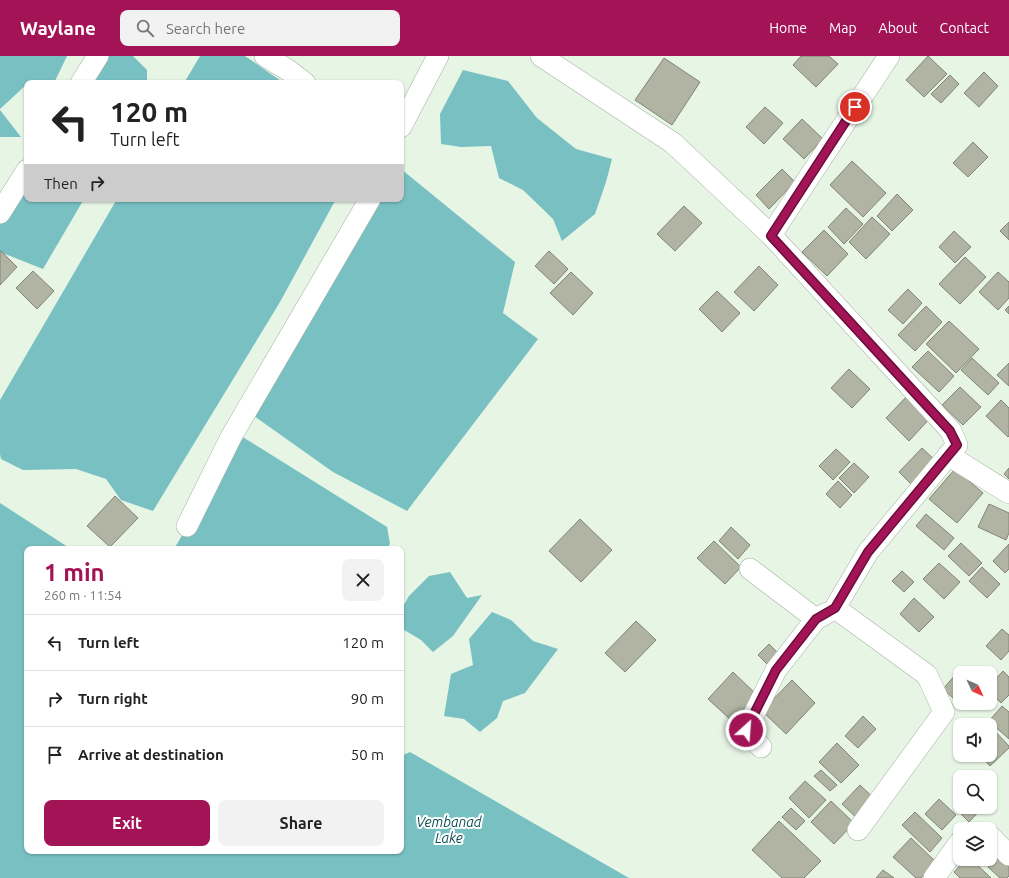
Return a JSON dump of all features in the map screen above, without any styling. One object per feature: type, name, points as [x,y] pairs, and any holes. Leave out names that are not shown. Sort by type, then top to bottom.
[{"type":"street","points":[[84,80],[98,56]]},
{"type":"street","points":[[265,56],[301,80]]},
{"type":"street","points":[[404,121],[438,56]]},
{"type":"street","points":[[541,56],[673,143],[771,236],[950,431],[957,445],[868,552],[835,608],[816,619],[776,670],[746,730],[761,747]]},
{"type":"street","points":[[771,236],[889,56]]},
{"type":"street","points":[[0,213],[24,175]]},
{"type":"street","points":[[187,526],[231,437],[368,202]]},
{"type":"street","points":[[948,455],[1009,493]]},
{"type":"street","points":[[750,569],[816,619]]},
{"type":"street","points":[[835,608],[927,675],[944,712],[858,830]]},
{"type":"street","points":[[997,843],[1009,855]]},
{"type":"street","points":[[934,878],[953,852]]},
{"type":"water","points":[[0,56],[67,56],[55,80],[24,80],[24,87],[0,109]]},
{"type":"water","points":[[96,56],[133,56],[147,70],[147,80],[82,80]]},
{"type":"water","points":[[200,56],[245,56],[280,80],[186,80]]},
{"type":"water","points":[[463,70],[508,81],[537,118],[576,149],[612,159],[595,214],[562,241],[553,219],[523,190],[499,178],[491,146],[461,147],[441,144],[440,114]]},
{"type":"water","points":[[0,110],[21,137],[0,137]]},
{"type":"water","points":[[404,171],[515,262],[503,313],[538,339],[407,511],[333,472],[251,414],[367,202],[404,202]]},
{"type":"water","points":[[24,177],[24,202],[82,202],[43,269],[0,252],[0,217]]},
{"type":"water","points":[[115,202],[334,202],[280,302],[153,511],[121,500],[106,479],[76,469],[23,470],[1,459],[0,400]]},
{"type":"water","points":[[241,436],[387,527],[390,544],[389,546],[176,546]]},
{"type":"water","name":"Vembanad Lake","points":[[0,503],[66,546],[24,546],[24,854],[404,854],[404,755],[410,752],[629,878],[0,878]]},
{"type":"water","points":[[450,572],[467,598],[482,595],[453,636],[433,652],[421,640],[404,630],[404,605],[409,596],[429,576]]},
{"type":"water","points":[[492,612],[511,620],[533,641],[558,649],[525,693],[503,701],[497,718],[480,732],[464,719],[444,716],[451,674],[473,665],[469,639]]},
{"type":"building","points":[[801,56],[829,56],[838,64],[816,87],[793,65]]},
{"type":"building","points":[[928,56],[947,74],[924,97],[906,80]]},
{"type":"building","points":[[664,58],[700,82],[672,125],[635,100]]},
{"type":"building","points":[[984,72],[998,86],[979,107],[964,93]]},
{"type":"building","points":[[950,75],[959,84],[941,103],[931,94]]},
{"type":"building","points":[[765,107],[783,123],[764,144],[746,127]]},
{"type":"building","points":[[802,119],[823,139],[804,159],[783,139]]},
{"type":"building","points":[[973,142],[988,157],[968,177],[953,163]]},
{"type":"building","points":[[852,161],[886,193],[863,217],[830,185]]},
{"type":"building","points":[[782,169],[795,182],[769,209],[756,195]]},
{"type":"building","points":[[897,194],[913,210],[892,231],[877,216]]},
{"type":"building","points":[[684,206],[702,223],[675,251],[657,234]]},
{"type":"building","points":[[846,208],[863,224],[844,244],[828,227]]},
{"type":"building","points":[[872,217],[890,234],[866,259],[849,242]]},
{"type":"building","points":[[1009,222],[1009,240],[1000,231]]},
{"type":"building","points":[[824,230],[848,254],[827,276],[802,252]]},
{"type":"building","points":[[954,231],[971,247],[955,263],[939,247]]},
{"type":"building","points":[[1,251],[17,267],[0,285],[0,252]]},
{"type":"building","points":[[549,251],[568,269],[554,284],[535,266]]},
{"type":"building","points":[[965,257],[986,277],[960,304],[939,284]]},
{"type":"building","points":[[759,266],[778,285],[754,311],[734,292]]},
{"type":"building","points":[[33,271],[54,291],[37,309],[16,288]]},
{"type":"building","points":[[571,272],[593,293],[573,315],[550,293]]},
{"type":"building","points":[[998,272],[1009,282],[1009,298],[998,310],[979,292]]},
{"type":"building","points":[[908,289],[922,303],[903,324],[888,310]]},
{"type":"building","points":[[717,291],[740,313],[722,332],[699,309]]},
{"type":"building","points":[[926,306],[942,322],[915,351],[898,335]]},
{"type":"building","points":[[1009,306],[1009,314],[1005,310]]},
{"type":"building","points":[[949,321],[979,349],[956,373],[926,344]]},
{"type":"building","points":[[928,351],[954,376],[939,392],[912,367]]},
{"type":"building","points":[[972,358],[999,383],[988,395],[961,370]]},
{"type":"building","points":[[1009,363],[1009,386],[997,375]]},
{"type":"building","points":[[849,369],[870,389],[852,408],[831,388]]},
{"type":"building","points":[[960,387],[981,407],[963,425],[942,405]]},
{"type":"building","points":[[910,393],[933,415],[909,441],[886,418]]},
{"type":"building","points":[[1001,400],[1009,408],[1008,437],[986,416]]},
{"type":"building","points":[[922,448],[937,462],[914,487],[899,472]]},
{"type":"building","points":[[836,449],[850,462],[833,480],[819,466]]},
{"type":"building","points":[[854,463],[869,477],[854,493],[839,478]]},
{"type":"building","points":[[1009,468],[1009,479],[1004,474]]},
{"type":"building","points":[[955,469],[983,493],[957,523],[929,499]]},
{"type":"building","points":[[838,481],[852,495],[840,508],[826,494]]},
{"type":"building","points":[[115,496],[138,518],[111,546],[109,546],[87,526]]},
{"type":"building","points":[[989,504],[1009,513],[1009,533],[1006,540],[978,527]]},
{"type":"building","points":[[926,514],[954,538],[944,550],[916,526]]},
{"type":"building","points":[[580,519],[612,550],[581,582],[549,551]]},
{"type":"building","points":[[731,527],[750,545],[738,559],[719,541]]},
{"type":"building","points":[[714,541],[741,567],[725,584],[697,558]]},
{"type":"building","points":[[961,543],[982,563],[969,576],[948,556]]},
{"type":"building","points":[[1009,544],[1009,569],[1005,573],[993,561]]},
{"type":"building","points":[[939,563],[960,582],[944,599],[923,579]]},
{"type":"building","points":[[982,567],[1000,584],[987,598],[969,581]]},
{"type":"building","points":[[902,571],[914,582],[904,592],[892,581]]},
{"type":"building","points":[[914,598],[934,617],[919,632],[900,614]]},
{"type":"building","points":[[636,621],[656,640],[625,672],[605,653]]},
{"type":"building","points":[[1002,629],[1009,635],[1009,651],[1001,660],[986,646]]},
{"type":"building","points":[[769,644],[780,655],[769,666],[758,655]]},
{"type":"building","points":[[1003,671],[1009,677],[1009,695],[1001,703],[997,699],[997,677]]},
{"type":"building","points":[[733,672],[757,695],[732,721],[708,699]]},
{"type":"building","points":[[953,678],[953,698],[943,689]]},
{"type":"building","points":[[792,680],[815,703],[786,734],[762,711]]},
{"type":"building","points":[[1002,706],[1009,712],[1009,739],[997,728],[997,718],[992,718]]},
{"type":"building","points":[[863,716],[876,729],[858,748],[845,736]]},
{"type":"building","points":[[997,733],[1009,746],[1009,748],[997,759]]},
{"type":"building","points":[[837,743],[859,765],[841,783],[819,762]]},
{"type":"building","points":[[986,762],[994,762],[990,766]]},
{"type":"building","points":[[821,770],[837,785],[830,791],[814,776]]},
{"type":"building","points":[[805,781],[826,800],[809,818],[789,798]]},
{"type":"building","points":[[860,785],[878,802],[860,821],[842,804]]},
{"type":"building","points":[[939,799],[953,812],[953,814],[956,815],[942,830],[925,814]]},
{"type":"building","points":[[831,801],[854,823],[834,844],[811,822]]},
{"type":"building","points":[[791,808],[805,821],[796,830],[782,817]]},
{"type":"building","points":[[915,812],[942,838],[930,852],[902,825]]},
{"type":"building","points":[[961,814],[976,814],[969,822]]},
{"type":"building","points":[[779,821],[821,861],[804,878],[782,878],[752,850]]},
{"type":"building","points":[[911,838],[936,862],[921,878],[916,878],[893,857]]},
{"type":"building","points":[[1003,852],[1009,857],[1009,876],[1007,878],[1000,878],[988,867],[997,866],[997,858]]},
{"type":"building","points":[[960,866],[978,866],[991,878],[960,878],[954,872]]},
{"type":"building","points":[[883,870],[894,878],[876,878]]},
{"type":"route","points":[[746,730],[776,670],[816,619],[835,608],[868,552],[957,445],[950,431],[771,236],[855,107]]}]
